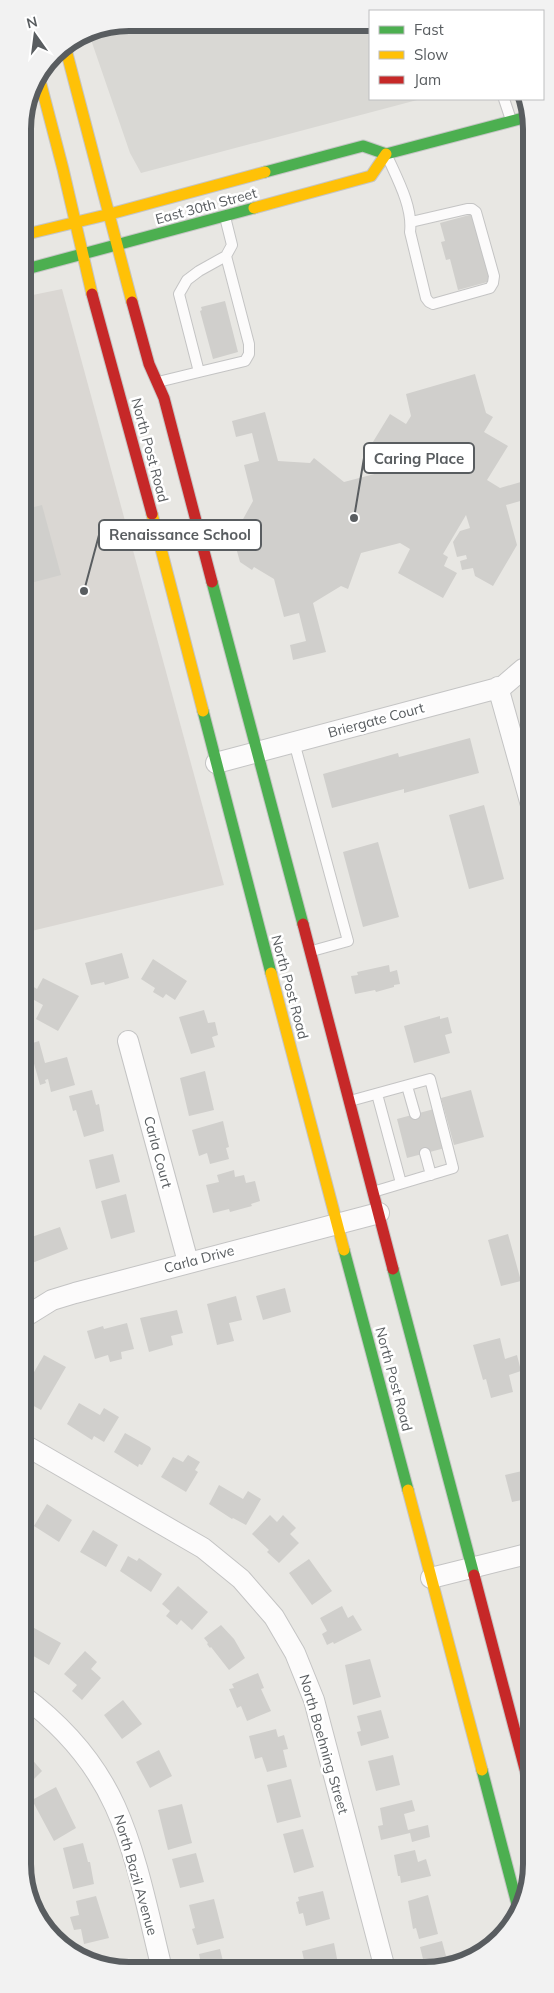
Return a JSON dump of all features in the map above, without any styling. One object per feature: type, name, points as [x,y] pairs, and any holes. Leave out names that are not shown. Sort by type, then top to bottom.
[{"type":"main road","name":"North Post Road","points":[[67,54],[149,364],[164,398],[523,1761]]},
{"type":"main road","name":"North Post Road","points":[[39,91],[516,1899]]},
{"type":"main road","points":[[386,154],[522,118]]},
{"type":"main road","name":"East 30th Street","points":[[31,233],[110,214],[363,146],[386,154],[371,176],[31,268]]},
{"type":"street","name":"Briergate Court","points":[[216,763],[498,688],[507,684],[523,669]]},
{"type":"street","points":[[498,688],[523,777]]},
{"type":"street","name":"Carla Court","points":[[128,1041],[188,1262]]},
{"type":"street","name":"Carla Drive","points":[[31,1313],[52,1300],[188,1262],[379,1213]]},
{"type":"street","name":"North Boehning Street","points":[[31,1449],[203,1548],[241,1579],[274,1617],[295,1653],[314,1700],[383,1962]]},
{"type":"street","points":[[431,1578],[523,1555]]},
{"type":"street","name":"North Bazil Avenue","points":[[31,1702],[51,1718],[73,1741],[93,1767],[113,1801],[130,1847],[160,1962]]},
{"type":"lane","points":[[504,100],[511,121]]},
{"type":"lane","points":[[386,154],[400,186],[411,222],[410,232],[426,298],[429,302],[433,304],[485,291],[494,283],[494,276],[476,212],[472,209],[411,222]]},
{"type":"lane","points":[[199,372],[179,294],[186,280],[226,256],[232,245],[224,216]]},
{"type":"lane","points":[[157,382],[246,361],[249,354],[249,344],[226,256]]},
{"type":"lane","points":[[294,742],[348,942],[310,952]]},
{"type":"lane","points":[[349,1101],[430,1079],[453,1168],[373,1192]]},
{"type":"lane","points":[[407,1086],[415,1114]]},
{"type":"lane","points":[[377,1094],[401,1183]]},
{"type":"lane","points":[[425,1153],[431,1175]]},
{"type":"shaded area","points":[[123,31],[369,31],[369,100],[417,100],[141,173],[130,153],[91,39],[110,33]]},
{"type":"shaded area","points":[[62,289],[224,885],[31,931],[31,295]]},
{"type":"building","points":[[473,214],[491,281],[458,290],[450,259],[446,260],[441,242],[445,241],[440,223]]},
{"type":"building","points":[[225,301],[238,352],[213,359],[200,311],[202,310],[201,307]]},
{"type":"building","points":[[475,374],[486,413],[493,417],[484,432],[508,446],[487,480],[500,488],[523,481],[523,500],[506,505],[517,545],[493,586],[475,576],[473,568],[462,570],[460,561],[467,559],[466,555],[457,557],[453,542],[460,531],[470,528],[466,515],[443,554],[448,557],[444,566],[457,573],[443,598],[398,573],[410,549],[400,543],[361,553],[348,589],[341,586],[313,603],[326,652],[293,660],[290,645],[306,641],[299,613],[284,617],[274,579],[254,567],[252,570],[240,562],[232,533],[239,522],[242,521],[253,501],[244,465],[259,461],[252,433],[236,437],[232,421],[265,412],[278,461],[310,463],[314,458],[344,482],[382,472],[387,461],[368,450],[390,414],[406,424],[411,416],[406,394]]},
{"type":"building","points":[[42,505],[61,575],[31,583],[31,508]]},
{"type":"building","points":[[470,738],[479,773],[404,793],[404,789],[332,808],[323,774],[398,753],[399,757]]},
{"type":"building","points":[[31,768],[34,778],[31,779]]},
{"type":"building","points":[[484,805],[504,879],[469,889],[449,815]]},
{"type":"building","points":[[378,842],[399,917],[363,927],[343,852]]},
{"type":"building","points":[[122,953],[129,978],[105,985],[104,982],[91,985],[85,963]]},
{"type":"building","points":[[153,959],[187,981],[175,1000],[166,994],[163,998],[153,992],[155,988],[141,979]]},
{"type":"building","points":[[389,965],[390,972],[397,970],[400,984],[376,992],[375,990],[355,994],[351,976],[358,975],[357,972]]},
{"type":"building","points":[[43,978],[79,996],[58,1031],[36,1019],[43,1005],[31,998],[32,986],[37,989]]},
{"type":"building","points":[[204,1010],[208,1023],[215,1022],[218,1035],[212,1037],[215,1047],[191,1054],[179,1017]]},
{"type":"building","points":[[440,1016],[440,1019],[448,1017],[452,1033],[445,1035],[450,1053],[414,1063],[404,1026]]},
{"type":"building","points":[[39,1041],[45,1063],[67,1057],[75,1085],[51,1092],[48,1079],[45,1080],[46,1083],[40,1085],[33,1060],[31,1060],[31,1044]]},
{"type":"building","points":[[205,1071],[214,1110],[189,1116],[180,1078]]},
{"type":"building","points":[[92,1090],[96,1105],[99,1104],[104,1131],[84,1137],[76,1110],[73,1111],[69,1096]]},
{"type":"building","points":[[471,1090],[484,1137],[454,1145],[441,1098]]},
{"type":"building","points":[[434,1109],[445,1148],[407,1158],[397,1119]]},
{"type":"building","points":[[223,1121],[229,1147],[226,1148],[229,1159],[210,1164],[207,1153],[199,1156],[192,1130]]},
{"type":"building","points":[[113,1154],[120,1182],[96,1189],[89,1160]]},
{"type":"building","points":[[234,1170],[235,1177],[244,1175],[246,1183],[255,1181],[260,1201],[251,1204],[252,1206],[230,1212],[229,1209],[213,1213],[206,1185],[219,1182],[217,1175]]},
{"type":"building","points":[[126,1194],[135,1232],[111,1239],[101,1201]]},
{"type":"building","points":[[60,1227],[68,1249],[32,1263],[31,1237]]},
{"type":"building","points":[[508,1234],[521,1281],[501,1286],[488,1240]]},
{"type":"building","points":[[285,1288],[291,1312],[263,1320],[256,1296]]},
{"type":"building","points":[[236,1296],[242,1320],[229,1323],[234,1341],[217,1345],[207,1304]]},
{"type":"building","points":[[177,1310],[183,1333],[171,1336],[173,1345],[149,1352],[140,1318]]},
{"type":"building","points":[[127,1323],[134,1349],[121,1352],[122,1359],[110,1362],[108,1355],[95,1359],[87,1331],[103,1326],[104,1329]]},
{"type":"building","points":[[500,1338],[505,1359],[517,1355],[521,1371],[509,1375],[513,1392],[491,1398],[486,1379],[483,1380],[473,1345]]},
{"type":"building","points":[[44,1355],[66,1367],[41,1410],[31,1404],[31,1377]]},
{"type":"building","points":[[79,1403],[100,1415],[104,1408],[119,1417],[104,1442],[94,1436],[92,1440],[67,1424]]},
{"type":"building","points":[[125,1433],[151,1449],[142,1465],[139,1464],[138,1467],[114,1452]]},
{"type":"building","points":[[188,1455],[200,1462],[195,1470],[198,1472],[186,1492],[161,1477],[173,1457],[183,1462]]},
{"type":"building","points":[[523,1471],[523,1500],[512,1502],[505,1475]]},
{"type":"building","points":[[219,1485],[243,1499],[248,1491],[261,1499],[246,1525],[232,1519],[209,1504]]},
{"type":"building","points":[[47,1504],[72,1520],[59,1542],[34,1526]]},
{"type":"building","points":[[270,1515],[277,1522],[283,1515],[296,1528],[290,1534],[299,1543],[279,1563],[267,1552],[269,1550],[252,1534]]},
{"type":"building","points":[[93,1530],[118,1545],[106,1567],[80,1552]]},
{"type":"building","points":[[128,1556],[137,1561],[139,1558],[162,1574],[151,1592],[120,1571]]},
{"type":"building","points":[[309,1559],[332,1591],[312,1605],[289,1573]]},
{"type":"building","points":[[178,1586],[208,1612],[192,1630],[181,1620],[177,1625],[166,1616],[170,1611],[162,1604]]},
{"type":"building","points":[[342,1606],[348,1618],[353,1615],[362,1630],[334,1644],[333,1642],[327,1645],[322,1634],[327,1631],[320,1618]]},
{"type":"building","points":[[221,1625],[234,1639],[245,1658],[229,1670],[204,1638]]},
{"type":"building","points":[[31,1626],[61,1643],[49,1665],[31,1655]]},
{"type":"building","points":[[85,1651],[97,1662],[91,1669],[101,1678],[82,1700],[72,1691],[77,1685],[64,1674]]},
{"type":"building","points":[[370,1659],[381,1697],[353,1705],[345,1665]]},
{"type":"building","points":[[258,1673],[264,1688],[261,1689],[271,1711],[247,1721],[241,1706],[237,1708],[229,1689],[234,1688],[232,1684]]},
{"type":"building","points":[[123,1700],[142,1724],[122,1739],[104,1715]]},
{"type":"building","points":[[381,1710],[389,1738],[361,1746],[357,1732],[361,1731],[357,1716]]},
{"type":"building","points":[[276,1729],[278,1737],[284,1735],[288,1749],[283,1750],[287,1767],[267,1772],[262,1757],[255,1759],[249,1736]]},
{"type":"building","points":[[159,1750],[172,1776],[150,1788],[136,1762]]},
{"type":"building","points":[[393,1755],[400,1785],[376,1791],[368,1761]]},
{"type":"building","points":[[31,1758],[42,1771],[31,1782]]},
{"type":"building","points":[[291,1779],[301,1817],[277,1823],[267,1785]]},
{"type":"building","points":[[56,1787],[76,1828],[54,1841],[32,1800]]},
{"type":"building","points":[[412,1800],[415,1811],[404,1814],[408,1830],[428,1825],[430,1837],[412,1842],[410,1833],[381,1840],[378,1826],[383,1825],[380,1808]]},
{"type":"building","points":[[182,1804],[192,1843],[168,1850],[158,1810]]},
{"type":"building","points":[[303,1829],[314,1867],[294,1873],[283,1834]]},
{"type":"building","points":[[83,1843],[88,1862],[90,1862],[94,1884],[73,1889],[63,1848]]},
{"type":"building","points":[[415,1850],[418,1862],[426,1859],[431,1876],[401,1883],[394,1855]]},
{"type":"building","points":[[196,1853],[204,1882],[180,1888],[172,1859]]},
{"type":"building","points":[[323,1891],[330,1919],[306,1926],[303,1913],[299,1914],[296,1902],[299,1901],[298,1897]]},
{"type":"building","points":[[428,1895],[438,1934],[419,1939],[416,1928],[413,1929],[408,1901]]},
{"type":"building","points":[[96,1896],[109,1938],[84,1944],[81,1929],[74,1930],[70,1917],[79,1915],[76,1901]]},
{"type":"building","points":[[214,1899],[224,1938],[197,1945],[192,1929],[195,1928],[189,1905]]},
{"type":"building","points":[[442,1941],[446,1956],[457,1954],[458,1956],[424,1962],[420,1947]]},
{"type":"building","points":[[334,1943],[338,1962],[304,1962],[302,1951]]},
{"type":"building","points":[[220,1949],[223,1962],[201,1962],[199,1954]]},
{"type":"traffic: fast","points":[[265,172],[363,146],[386,154],[522,118]]},
{"type":"traffic: fast","points":[[31,268],[254,208]]},
{"type":"traffic: fast","points":[[212,582],[303,924]]},
{"type":"traffic: fast","points":[[203,711],[271,973]]},
{"type":"traffic: fast","points":[[344,1250],[408,1490]]},
{"type":"traffic: fast","points":[[393,1269],[474,1575]]},
{"type":"traffic: fast","points":[[482,1770],[516,1899]]},
{"type":"traffic: slow","points":[[67,54],[132,302]]},
{"type":"traffic: slow","points":[[41,86],[92,294]]},
{"type":"traffic: slow","points":[[254,208],[371,176],[386,154]]},
{"type":"traffic: slow","points":[[31,233],[265,172]]},
{"type":"traffic: slow","points":[[152,514],[203,711]]},
{"type":"traffic: slow","points":[[271,973],[344,1250]]},
{"type":"traffic: slow","points":[[408,1490],[482,1770]]},
{"type":"traffic: jam","points":[[92,294],[152,514]]},
{"type":"traffic: jam","points":[[132,302],[149,364],[164,398],[212,582]]},
{"type":"traffic: jam","points":[[303,924],[393,1269]]},
{"type":"traffic: jam","points":[[474,1575],[523,1762]]},
{"type":"place","name":"Caring Place","points":[[354,518]]},
{"type":"place","name":"Renaissance School","points":[[84,591]]}]
